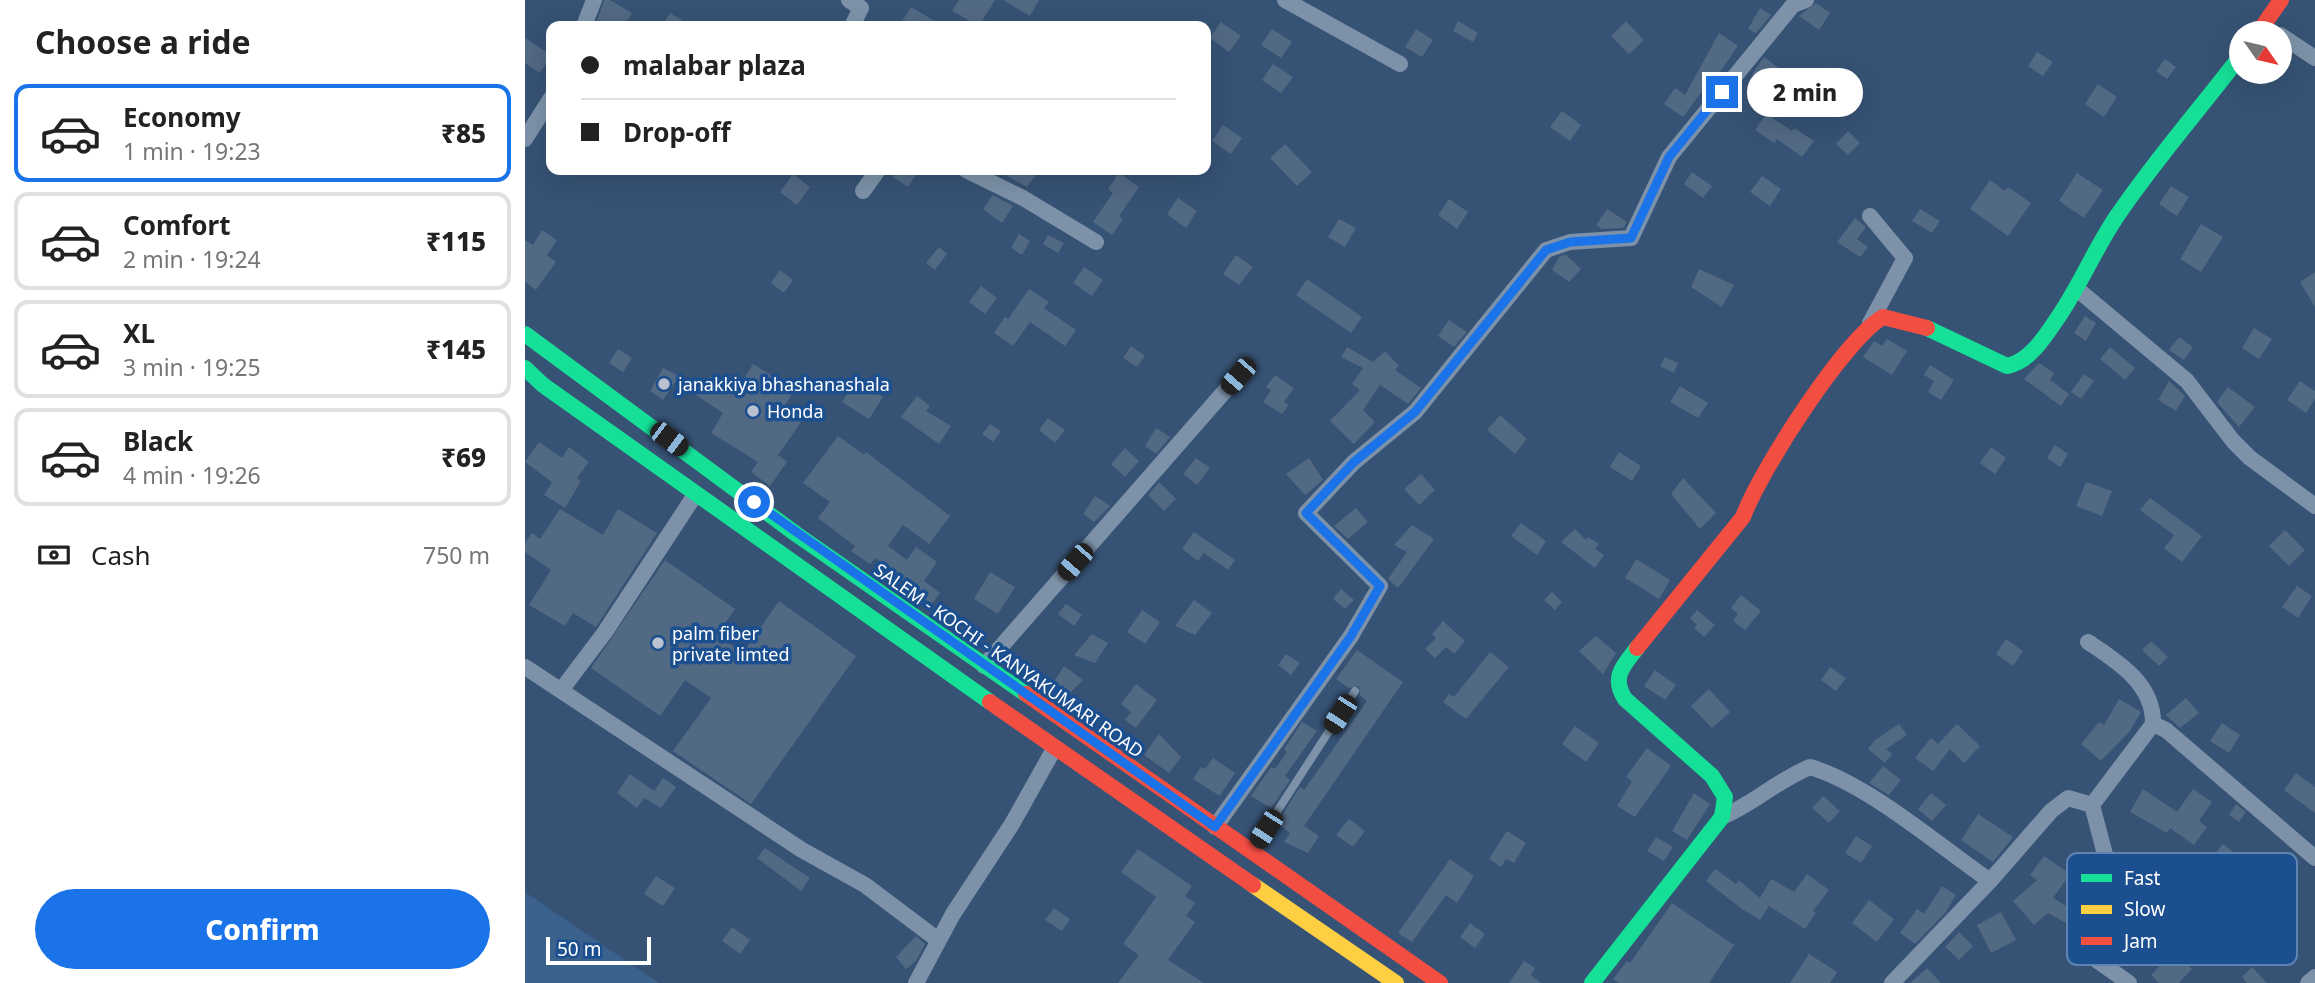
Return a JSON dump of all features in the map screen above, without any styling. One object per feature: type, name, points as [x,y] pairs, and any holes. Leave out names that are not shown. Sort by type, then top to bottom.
[{"type":"main road","points":[[2274,21],[2281,0]]},
{"type":"main road","points":[[1592,983],[1729,814],[1725,797],[1712,776],[1625,699],[1618,686],[1619,671],[1743,517],[1751,495],[1836,364],[1870,323],[1882,317],[1904,319],[2007,366],[2020,364],[2049,331],[2077,289],[2090,258],[2116,217],[2229,71]]},
{"type":"main road","name":"SALEM - KOCHI - KANYAKUMARI ROAD","points":[[525,334],[563,359],[804,539],[1440,983]]},
{"type":"main road","points":[[525,369],[695,495],[1054,749],[1396,983]]},
{"type":"street","points":[[586,21],[594,0]]},
{"type":"street","points":[[849,0],[861,8],[854,21]]},
{"type":"street","points":[[1285,0],[1400,64]]},
{"type":"street","points":[[1215,827],[1351,636],[1380,586],[1306,513],[1354,462],[1415,412],[1546,250],[1570,242],[1631,238],[1669,157],[1793,5],[1806,0]]},
{"type":"street","points":[[2293,45],[2315,58]]},
{"type":"street","points":[[525,139],[546,106]]},
{"type":"street","points":[[863,191],[874,175]]},
{"type":"street","points":[[976,175],[1023,198],[1096,242]]},
{"type":"street","points":[[1870,216],[1905,258],[1870,323]]},
{"type":"street","points":[[2077,289],[2149,346],[2187,381],[2233,442],[2250,458],[2315,506]]},
{"type":"street","points":[[984,666],[1238,376]]},
{"type":"street","points":[[562,689],[605,632],[695,495]]},
{"type":"street","points":[[2088,642],[2129,670],[2154,706],[2153,724],[2092,805]]},
{"type":"street","points":[[525,667],[802,850],[865,885],[938,940]]},
{"type":"street","points":[[2153,724],[2166,730],[2315,858]]},
{"type":"street","points":[[916,983],[938,940],[1012,824],[1054,749]]},
{"type":"street","points":[[1729,814],[1787,776],[1809,767],[1835,774],[1990,881]]},
{"type":"street","points":[[1892,983],[1990,881],[2051,811],[2068,798],[2092,805]]},
{"type":"street","points":[[2092,805],[2104,853]]},
{"type":"street","points":[[2104,965],[2129,983]]},
{"type":"street","points":[[2308,983],[2315,977]]},
{"type":"lane","points":[[1251,852],[1355,691]]},
{"type":"water","points":[[525,892],[659,983],[525,983]]},
{"type":"building","points":[[604,0],[610,0],[632,13],[627,21],[597,21]]},
{"type":"building","points":[[959,0],[995,0],[982,21],[970,21],[952,11]]},
{"type":"building","points":[[1003,0],[1039,0],[1030,16]]},
{"type":"building","points":[[1816,3],[1830,13],[1819,30],[1799,16]]},
{"type":"building","points":[[911,7],[935,21],[902,21]]},
{"type":"building","points":[[1760,8],[1771,15],[1756,33],[1748,29]]},
{"type":"building","points":[[670,13],[683,21],[665,21]]},
{"type":"building","points":[[1458,21],[1478,33],[1473,42],[1453,31]]},
{"type":"building","points":[[1626,21],[1644,40],[1629,54],[1611,36]]},
{"type":"building","points":[[1221,22],[1241,36],[1229,52],[1211,37]]},
{"type":"building","points":[[1272,29],[1292,42],[1281,58],[1261,45]]},
{"type":"building","points":[[1416,29],[1433,40],[1422,57],[1405,47]]},
{"type":"building","points":[[1719,33],[1738,46],[1717,76],[1720,78],[1707,93],[1702,91],[1683,117],[1664,104],[1675,88],[1685,95]]},
{"type":"building","points":[[525,38],[546,52],[546,63],[540,73],[525,63]]},
{"type":"building","points":[[2037,52],[2053,62],[2043,76],[2028,66]]},
{"type":"building","points":[[1764,57],[1813,94],[1802,110],[1752,74]]},
{"type":"building","points":[[2165,59],[2176,67],[2167,79],[2156,71]]},
{"type":"building","points":[[1273,64],[1293,77],[1281,93],[1262,80]]},
{"type":"building","points":[[2098,84],[2117,97],[2104,117],[2085,104]]},
{"type":"building","points":[[1827,89],[1839,104],[1827,114],[1814,99]]},
{"type":"building","points":[[1562,111],[1581,125],[1570,141],[1550,127]]},
{"type":"building","points":[[1766,114],[1814,141],[1802,157],[1777,139],[1774,143],[1755,130]]},
{"type":"building","points":[[1223,125],[1242,138],[1231,154],[1212,141]]},
{"type":"building","points":[[1848,131],[1860,143],[1848,155],[1836,144]]},
{"type":"building","points":[[1285,144],[1312,172],[1297,186],[1270,158]]},
{"type":"building","points":[[1692,172],[1712,186],[1703,198],[1684,184]]},
{"type":"building","points":[[2077,173],[2103,190],[2084,218],[2059,201]]},
{"type":"building","points":[[792,175],[810,187],[797,205],[780,192]]},
{"type":"building","points":[[894,175],[916,175],[908,187],[893,177]]},
{"type":"building","points":[[1006,175],[1035,175],[1027,187]]},
{"type":"building","points":[[1118,175],[1139,187],[1119,216],[1123,219],[1112,235],[1093,222],[1113,193],[1108,189]]},
{"type":"building","points":[[1762,176],[1781,189],[1770,206],[1750,192]]},
{"type":"building","points":[[1990,180],[2005,191],[2008,187],[2031,203],[2008,236],[1970,209]]},
{"type":"building","points":[[2171,186],[2189,197],[2177,216],[2159,204]]},
{"type":"building","points":[[993,195],[1013,206],[1002,223],[983,209]]},
{"type":"building","points":[[1178,198],[1197,211],[1186,228],[1167,214]]},
{"type":"building","points":[[1449,199],[1468,212],[1457,229],[1438,215]]},
{"type":"building","points":[[1607,209],[1627,222],[1623,228],[1602,229],[1596,225]]},
{"type":"building","points":[[1920,209],[1940,221],[1932,233],[1912,221]]},
{"type":"building","points":[[1855,218],[1866,227],[1857,239],[1868,247],[1860,257],[1837,242]]},
{"type":"building","points":[[1339,219],[1356,228],[1345,247],[1328,237]]},
{"type":"building","points":[[2201,224],[2223,237],[2201,272],[2180,259]]},
{"type":"building","points":[[542,230],[557,240],[547,255],[556,262],[536,290],[525,282],[525,240],[533,245]]},
{"type":"building","points":[[1019,234],[1030,241],[1022,255],[1011,248]]},
{"type":"building","points":[[1048,235],[1064,243],[1058,253],[1043,244]]},
{"type":"building","points":[[939,247],[947,254],[935,270],[926,263]]},
{"type":"building","points":[[1236,255],[1253,267],[1239,285],[1223,274]]},
{"type":"building","points":[[1566,255],[1581,269],[1569,282],[1552,270],[1560,256]]},
{"type":"building","points":[[1084,267],[1103,280],[1092,296],[1073,283]]},
{"type":"building","points":[[1699,269],[1734,285],[1722,307],[1691,287]]},
{"type":"building","points":[[780,270],[793,280],[784,293],[771,283]]},
{"type":"building","points":[[2315,272],[2315,307],[2300,282]]},
{"type":"building","points":[[1307,279],[1362,317],[1351,333],[1296,295]]},
{"type":"building","points":[[981,286],[997,298],[985,314],[969,302]]},
{"type":"building","points":[[1029,289],[1049,302],[1044,308],[1076,330],[1065,346],[1030,322],[1013,346],[994,333],[1005,317],[1008,319]]},
{"type":"building","points":[[2085,316],[2096,323],[2086,341],[2074,333]]},
{"type":"building","points":[[1449,320],[1467,332],[1454,347],[1438,336]]},
{"type":"building","points":[[2254,328],[2272,339],[2259,359],[2242,348]]},
{"type":"building","points":[[2179,337],[2193,347],[2184,360],[2169,350]]},
{"type":"building","points":[[1887,339],[1907,351],[1892,375],[1863,357],[1874,341],[1882,346]]},
{"type":"building","points":[[1131,346],[1145,356],[1137,367],[1123,358]]},
{"type":"building","points":[[1347,347],[1373,362],[1385,351],[1399,366],[1395,370],[1421,388],[1408,404],[1380,385],[1363,410],[1375,422],[1354,444],[1330,421],[1360,390],[1352,384],[1363,368],[1341,357]]},
{"type":"building","points":[[2110,347],[2135,368],[2125,380],[2100,359]]},
{"type":"building","points":[[618,349],[632,358],[623,372],[609,363]]},
{"type":"building","points":[[1665,357],[1678,363],[1674,373],[1660,366]]},
{"type":"building","points":[[2039,363],[2054,373],[2050,380],[2069,394],[2061,406],[2024,379]]},
{"type":"building","name":"Honda","points":[[753,364],[795,390],[785,405],[804,418],[778,455],[787,462],[770,486],[751,472],[758,462],[711,433],[723,413],[696,395],[710,376],[735,394]]},
{"type":"building","points":[[1930,365],[1954,380],[1941,400],[1928,392],[1934,381],[1924,375]]},
{"type":"building","name":"janakkiya bhashanashala","points":[[663,368],[679,376],[663,400],[650,391]]},
{"type":"building","points":[[2084,374],[2094,381],[2081,399],[2071,392]]},
{"type":"building","points":[[1275,375],[1294,388],[1284,402],[1289,405],[1282,414],[1263,402],[1271,390],[1266,387]]},
{"type":"building","points":[[856,380],[883,397],[869,419],[842,402]]},
{"type":"building","points":[[2169,381],[2185,396],[2176,411],[2158,400]]},
{"type":"building","points":[[2300,381],[2315,391],[2315,399],[2306,413],[2287,400]]},
{"type":"building","points":[[1680,386],[1708,403],[1698,418],[1670,402]]},
{"type":"building","points":[[2228,387],[2255,407],[2239,427],[2217,402]]},
{"type":"building","points":[[917,396],[930,406],[926,411],[951,426],[939,444],[901,417]]},
{"type":"building","points":[[1500,415],[1527,439],[1515,454],[1487,430]]},
{"type":"building","points":[[1048,418],[1065,430],[1055,443],[1039,430]]},
{"type":"building","points":[[990,424],[1001,431],[993,442],[982,434]]},
{"type":"building","points":[[1156,428],[1170,437],[1156,454],[1145,446]]},
{"type":"building","points":[[838,436],[864,455],[866,452],[950,516],[929,544],[903,525],[888,546],[907,560],[916,547],[937,562],[924,581],[940,593],[931,605],[899,578],[901,576],[875,558],[870,564],[851,551],[855,546],[818,518],[830,502],[803,483]]},
{"type":"building","points":[[539,442],[562,458],[569,447],[589,462],[577,478],[581,481],[565,508],[544,495],[552,482],[525,462]]},
{"type":"building","points":[[2055,445],[2068,454],[2060,467],[2047,458]]},
{"type":"building","points":[[1991,447],[2006,458],[1995,474],[1980,463]]},
{"type":"building","points":[[1125,448],[1139,461],[1125,477],[1111,464]]},
{"type":"building","points":[[1619,452],[1641,466],[1632,481],[1610,467]]},
{"type":"building","points":[[1196,458],[1210,468],[1197,485],[1183,474]]},
{"type":"building","points":[[1309,458],[1323,480],[1305,495],[1286,474]]},
{"type":"building","points":[[1421,474],[1435,490],[1419,505],[1404,489]]},
{"type":"building","points":[[1683,478],[1716,513],[1700,529],[1671,494]]},
{"type":"building","points":[[1159,482],[1176,499],[1164,511],[1148,495]]},
{"type":"building","points":[[2086,482],[2112,491],[2102,516],[2076,506]]},
{"type":"building","points":[[1095,496],[1110,506],[1094,522],[1083,514]]},
{"type":"building","points":[[2150,498],[2202,536],[2182,562],[2164,548],[2174,535],[2140,510]]},
{"type":"building","points":[[1356,508],[1368,522],[1348,539],[1334,526]]},
{"type":"building","points":[[560,509],[603,535],[618,509],[657,533],[596,627],[573,613],[565,626],[529,605],[551,570],[525,552],[525,543],[532,533],[540,539]]},
{"type":"building","points":[[1521,523],[1546,541],[1537,555],[1511,536]]},
{"type":"building","points":[[1412,525],[1434,539],[1398,588],[1388,579],[1407,552],[1394,545]]},
{"type":"building","points":[[1575,529],[1586,540],[1588,537],[1599,544],[1595,549],[1604,555],[1595,568],[1561,542]]},
{"type":"building","points":[[2285,530],[2305,550],[2289,566],[2269,546]]},
{"type":"building","points":[[1194,532],[1235,560],[1228,570],[1204,553],[1198,561],[1182,549]]},
{"type":"building","points":[[1636,559],[1670,580],[1659,599],[1625,578]]},
{"type":"building","points":[[665,560],[735,609],[717,635],[743,653],[779,601],[856,656],[751,804],[673,751],[711,698],[685,680],[660,716],[591,668]]},
{"type":"building","points":[[990,572],[1015,587],[998,614],[974,599]]},
{"type":"building","points":[[2297,586],[2312,596],[2298,618],[2282,607]]},
{"type":"building","points":[[1341,589],[1354,600],[1345,609],[1333,599]]},
{"type":"building","points":[[1552,592],[1562,602],[1555,610],[1544,600]]},
{"type":"building","points":[[1741,595],[1761,611],[1745,630],[1733,621],[1738,614],[1731,608]]},
{"type":"building","points":[[1194,600],[1212,613],[1195,635],[1175,626]]},
{"type":"building","points":[[1066,604],[1082,615],[1074,626],[1058,614]]},
{"type":"building","points":[[1142,610],[1160,622],[1145,644],[1127,632]]},
{"type":"building","points":[[1697,610],[1715,625],[1704,637],[1694,628],[1697,625],[1690,618]]},
{"type":"building","points":[[1443,621],[1465,641],[1454,654],[1446,647],[1435,658],[1425,649],[1436,638],[1432,634]]},
{"type":"building","points":[[1092,634],[1108,643],[1095,663],[1074,655]]},
{"type":"building","points":[[1596,636],[1616,653],[1603,674],[1579,651]]},
{"type":"building","points":[[2006,639],[2023,651],[2013,666],[1996,654]]},
{"type":"building","points":[[2151,641],[2168,657],[2159,666],[2142,650]]},
{"type":"building","points":[[1357,650],[1403,682],[1304,826],[1319,836],[1308,853],[1284,842],[1290,833],[1277,823],[1300,787],[1304,790],[1367,701],[1360,695],[1359,686],[1349,688],[1336,679]]},
{"type":"building","points":[[1490,652],[1509,667],[1466,719],[1443,702],[1449,694],[1454,697]]},
{"type":"building","points":[[1286,654],[1300,663],[1291,675],[1278,665]]},
{"type":"building","points":[[1064,666],[1083,680],[1064,699],[1049,689]]},
{"type":"building","points":[[1830,667],[1846,678],[1836,691],[1821,680]]},
{"type":"building","points":[[1655,670],[1676,685],[1665,700],[1644,686]]},
{"type":"building","points":[[1136,684],[1157,700],[1136,728],[1125,720],[1131,712],[1121,704]]},
{"type":"building","points":[[1709,689],[1730,712],[1712,728],[1691,706]]},
{"type":"building","points":[[2186,698],[2199,713],[2180,728],[2166,715]]},
{"type":"building","points":[[2119,699],[2141,712],[2130,731],[2101,761],[2081,744],[2099,722],[2104,725]]},
{"type":"building","points":[[1302,722],[1317,731],[1285,776],[1290,780],[1271,808],[1251,796],[1271,767],[1275,769],[1287,752],[1284,749]]},
{"type":"building","points":[[2222,723],[2240,735],[2229,753],[2210,741]]},
{"type":"building","points":[[1899,724],[1907,735],[1886,749],[1892,754],[1885,763],[1868,749],[1875,740]]},
{"type":"building","points":[[1957,724],[1980,746],[1964,763],[1950,749],[1933,771],[1915,758],[1931,738],[1938,744]]},
{"type":"building","points":[[1575,726],[1599,743],[1586,762],[1562,744]]},
{"type":"building","points":[[1159,734],[1181,757],[1169,773],[1144,755]]},
{"type":"building","points":[[1647,748],[1671,766],[1635,817],[1617,806],[1632,781],[1626,777]]},
{"type":"building","points":[[1213,758],[1235,773],[1220,796],[1193,779],[1201,767],[1205,769]]},
{"type":"building","points":[[1883,766],[1901,780],[1889,795],[1869,783]]},
{"type":"building","points":[[2296,773],[2315,787],[2315,813],[2284,790]]},
{"type":"building","points":[[630,774],[654,791],[663,778],[676,787],[661,808],[644,798],[637,808],[617,793]]},
{"type":"building","points":[[2143,789],[2177,812],[2193,789],[2212,802],[2199,821],[2207,827],[2194,845],[2170,828],[2167,833],[2130,812]]},
{"type":"building","points":[[1694,793],[1710,804],[1687,840],[1672,831]]},
{"type":"building","points":[[1931,793],[1946,805],[1932,821],[1918,809]]},
{"type":"building","points":[[1823,796],[1840,811],[1829,823],[1812,808]]},
{"type":"building","points":[[2236,804],[2246,812],[2239,822],[2229,815]]},
{"type":"building","points":[[1978,814],[2013,837],[1993,862],[1961,840]]},
{"type":"building","points":[[1349,819],[1365,831],[1353,847],[1336,835]]},
{"type":"building","points":[[1507,831],[1526,843],[1514,863],[1506,859],[1501,867],[1489,859]]},
{"type":"building","points":[[1856,836],[1872,846],[1861,863],[1845,853]]},
{"type":"building","points":[[1656,837],[1673,847],[1664,861],[1647,851]]},
{"type":"building","points":[[2223,844],[2235,853],[2216,853]]},
{"type":"building","points":[[765,848],[810,878],[801,891],[757,858]]},
{"type":"building","points":[[1138,849],[1192,886],[1185,896],[1195,903],[1186,916],[1195,922],[1168,960],[1204,983],[1118,983],[1139,955],[1123,944],[1156,897],[1121,872]]},
{"type":"building","points":[[2044,856],[2067,872],[2067,878],[2053,898],[2067,907],[2067,923],[2048,913],[2034,925],[2013,901],[2037,880],[2030,875]]},
{"type":"building","points":[[1450,859],[1474,876],[1457,903],[1446,895],[1412,942],[1398,933]]},
{"type":"building","points":[[1715,869],[1736,884],[1739,880],[1760,898],[1771,879],[1794,892],[1807,874],[1829,890],[1813,911],[1816,913],[1805,929],[1769,906],[1760,920],[1742,909],[1706,881]]},
{"type":"building","points":[[656,876],[675,888],[663,906],[644,894]]},
{"type":"building","points":[[1942,886],[1956,895],[1946,912],[1915,944],[1900,933],[1917,909],[1924,914]]},
{"type":"building","points":[[1869,900],[1894,919],[1877,942],[1852,923]]},
{"type":"building","points":[[1672,903],[1734,945],[1709,983],[1619,983],[1613,979],[1627,961],[1630,963]]},
{"type":"building","points":[[1054,908],[1070,919],[1062,931],[1045,920]]},
{"type":"building","points":[[2001,912],[2016,940],[1991,953],[1977,925]]},
{"type":"building","points":[[1470,923],[1485,934],[1475,948],[1460,937]]},
{"type":"building","points":[[732,927],[750,940],[740,954],[722,941]]},
{"type":"building","points":[[1959,932],[1973,946],[1959,960],[1945,947]]},
{"type":"building","points":[[916,936],[925,944],[916,961],[906,969],[896,957]]},
{"type":"building","points":[[1809,954],[1837,972],[1830,983],[1790,983]]},
{"type":"building","points":[[1524,961],[1535,968],[1531,975],[1541,983],[1509,983]]},
{"type":"building","points":[[2161,965],[2188,965],[2192,969],[2179,983],[2159,983],[2151,975]]},
{"type":"building","points":[[2252,967],[2267,983],[2247,983],[2242,977]]},
{"type":"building","points":[[1927,968],[1941,983],[1910,983]]},
{"type":"traffic: fast","points":[[1927,328],[2007,366],[2023,359],[2043,339],[2067,304],[2107,231],[2130,198],[2229,70]]},
{"type":"traffic: fast","points":[[525,334],[796,534],[1026,694]]},
{"type":"traffic: fast","points":[[525,368],[543,385],[990,702]]},
{"type":"traffic: fast","points":[[1592,983],[1722,817],[1725,797],[1712,776],[1625,699],[1619,678],[1623,666],[1637,648]]},
{"type":"traffic: slow","points":[[1253,885],[1396,983]]},
{"type":"traffic: jam","points":[[2266,21],[2281,0]]},
{"type":"traffic: jam","points":[[1637,648],[1743,517],[1766,470],[1804,409],[1866,331],[1883,317],[1927,328]]},
{"type":"traffic: jam","points":[[1026,694],[1440,983]]},
{"type":"traffic: jam","points":[[990,702],[1253,885]]},
{"type":"place","name":"janakkiya bhashanashala","points":[[664,384]]},
{"type":"place","name":"Honda","points":[[753,411]]},
{"type":"place","name":"palm fiber private limted","points":[[658,643]]},
{"type":"route","points":[[754,502],[1215,827],[1351,636],[1380,586],[1306,513],[1354,462],[1415,412],[1476,333],[1546,250],[1570,242],[1631,238],[1669,157],[1722,92]]}]
